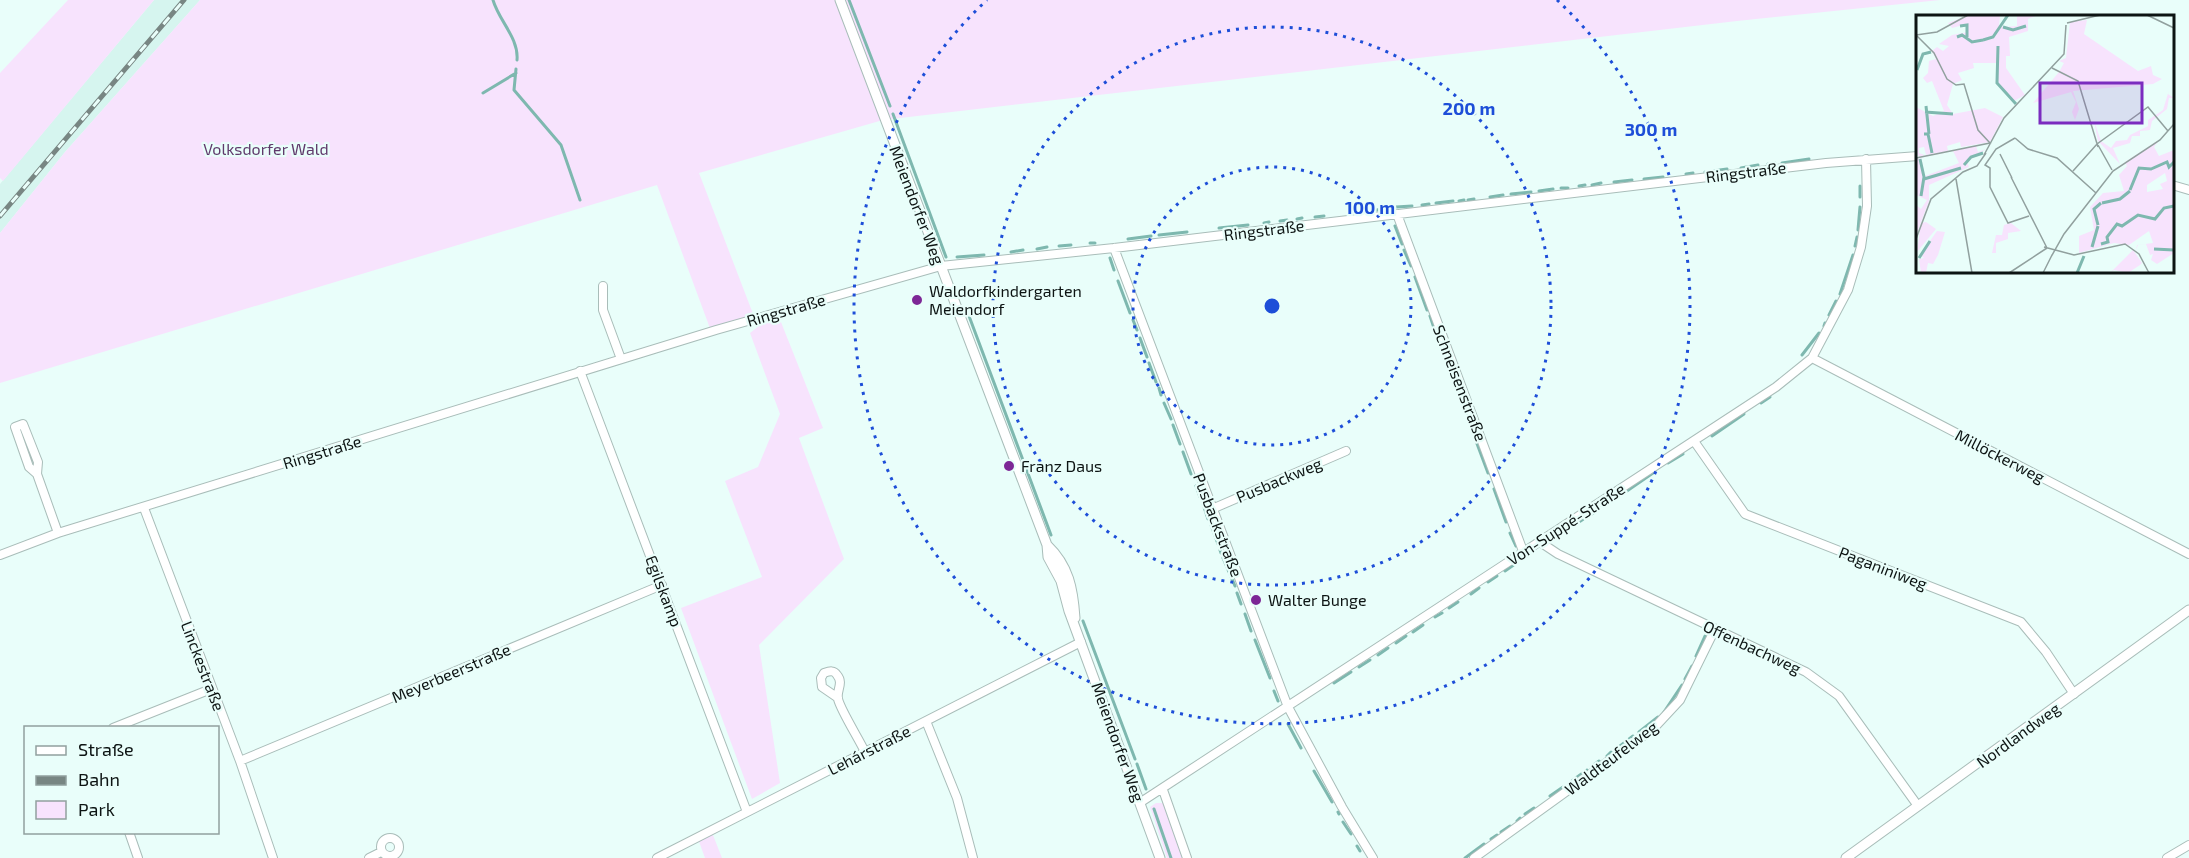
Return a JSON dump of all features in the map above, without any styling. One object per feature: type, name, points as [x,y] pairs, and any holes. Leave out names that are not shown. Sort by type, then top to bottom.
[{"type":"street","name":"Meiendorfer Weg","points":[[840,0],[1030,506],[1047,545],[1070,578],[1075,627],[1160,858]]},
{"type":"street","name":"Ringstraße","points":[[0,555],[58,533],[580,371],[941,266],[1114,248],[1866,159],[1916,156]]},
{"type":"street","name":"Von-Suppé-Straße","points":[[1141,802],[1776,387],[1812,358],[1848,290],[1862,247],[1867,206],[1866,159]]},
{"type":"street","points":[[2174,186],[2189,190]]},
{"type":"street","name":"Schneisenstraße","points":[[1397,214],[1523,551]]},
{"type":"street","name":"Pusbackstraße","points":[[1114,248],[1288,707],[1342,807],[1373,858]]},
{"type":"street","points":[[603,286],[603,310],[621,359]]},
{"type":"street","name":"Millöckerweg","points":[[1812,358],[2189,554]]},
{"type":"street","name":"Egilskamp","points":[[580,371],[747,812]]},
{"type":"street","points":[[37,474],[29,467],[15,427],[23,424],[38,462],[37,474],[58,533]]},
{"type":"street","name":"Paganiniweg","points":[[1694,441],[1745,514],[2021,622],[2046,652],[2074,694]]},
{"type":"street","name":"Pusbackweg","points":[[1212,509],[1346,451]]},
{"type":"street","name":"Linckestraße","points":[[144,508],[240,761],[273,858]]},
{"type":"street","name":"Offenbachweg","points":[[1540,542],[1558,554],[1806,672],[1839,696],[1918,806]]},
{"type":"street","name":"Meyerbeerstraße","points":[[240,761],[662,585]]},
{"type":"street","name":"Nordlandweg","points":[[1846,858],[2189,610]]},
{"type":"street","name":"Waldteufelweg","points":[[1474,858],[1653,729],[1680,700],[1714,630]]},
{"type":"street","name":"Lehárstraße","points":[[657,858],[1081,642]]},
{"type":"street","points":[[118,726],[211,689]]},
{"type":"street","points":[[838,698],[866,752]]},
{"type":"street","points":[[926,722],[957,798],[973,858]]},
{"type":"street","name":"Meiendorfer Weg","points":[[1162,790],[1187,858]]},
{"type":"street","points":[[130,834],[138,858]]},
{"type":"street","points":[[2167,858],[2189,845]]},
{"type":"street","points":[[369,858],[381,852]]},
{"type":"shaded area","points":[[154,0],[200,0],[65,152],[0,233],[0,184]]},
{"type":"green space","points":[[68,0],[154,0],[3,181],[0,178],[0,73]]},
{"type":"green space","name":"Volksdorfer Wald","points":[[200,0],[1940,0],[1737,21],[883,120],[699,173],[755,319],[711,331],[657,185],[0,383],[0,233],[65,152]]},
{"type":"green space","points":[[777,312],[823,428],[799,438],[844,559],[759,645],[780,783],[752,799],[681,608],[762,577],[725,481],[758,467],[780,414],[750,333]]},
{"type":"green space","points":[[1156,803],[1165,803],[1183,858],[1167,858],[1150,807]]},
{"type":"green space","points":[[711,830],[722,858],[705,858],[697,836]]},
{"type":"waterway","points":[[493,0],[515,44],[517,60]]},
{"type":"waterway","points":[[849,0],[890,106]]},
{"type":"waterway","points":[[516,69],[514,90],[561,145],[580,200]]},
{"type":"waterway","points":[[483,93],[516,73]]},
{"type":"waterway","points":[[893,114],[946,257]]},
{"type":"waterway","points":[[1782,163],[1809,159]]},
{"type":"waterway","points":[[1768,164],[1775,163]]},
{"type":"waterway","points":[[1741,168],[1758,165]]},
{"type":"waterway","points":[[1705,172],[1727,169]]},
{"type":"waterway","points":[[1686,174],[1693,173]]},
{"type":"waterway","points":[[1644,179],[1663,177]]},
{"type":"waterway","points":[[1614,182],[1632,180]]},
{"type":"waterway","points":[[1592,185],[1601,183]]},
{"type":"waterway","points":[[1579,186],[1585,185]]},
{"type":"waterway","points":[[1860,186],[1860,197]]},
{"type":"waterway","points":[[1561,188],[1568,188]]},
{"type":"waterway","points":[[1539,191],[1553,189]]},
{"type":"waterway","points":[[1511,194],[1531,192]]},
{"type":"waterway","points":[[1490,197],[1503,195]]},
{"type":"waterway","points":[[1468,200],[1474,199]]},
{"type":"waterway","points":[[1459,201],[1464,200]]},
{"type":"waterway","points":[[1436,203],[1453,201]]},
{"type":"waterway","points":[[1422,205],[1429,204]]},
{"type":"waterway","points":[[1396,207],[1412,206]]},
{"type":"waterway","points":[[1858,230],[1860,207]]},
{"type":"waterway","points":[[1376,210],[1385,209]]},
{"type":"waterway","points":[[1358,212],[1367,211]]},
{"type":"waterway","points":[[1315,217],[1324,216]]},
{"type":"waterway","points":[[1297,219],[1302,218]]},
{"type":"waterway","points":[[1280,221],[1287,220]]},
{"type":"waterway","points":[[1264,223],[1269,222]]},
{"type":"waterway","points":[[1219,228],[1248,225]]},
{"type":"waterway","points":[[1395,226],[1402,244]]},
{"type":"waterway","points":[[1159,235],[1187,232]]},
{"type":"waterway","points":[[1128,239],[1151,236]]},
{"type":"waterway","points":[[1855,246],[1857,237]]},
{"type":"waterway","points":[[1090,243],[1095,243]]},
{"type":"waterway","points":[[1059,246],[1071,245]]},
{"type":"waterway","points":[[1037,249],[1047,247]]},
{"type":"waterway","points":[[1011,252],[1023,250]]},
{"type":"waterway","points":[[1404,250],[1411,266]]},
{"type":"waterway","points":[[957,257],[984,255]]},
{"type":"waterway","points":[[1840,294],[1853,255]]},
{"type":"waterway","points":[[1110,258],[1114,270]]},
{"type":"waterway","points":[[1415,277],[1427,310]]},
{"type":"waterway","points":[[1118,281],[1130,313]]},
{"type":"waterway","points":[[1829,315],[1836,301]]},
{"type":"waterway","points":[[966,308],[1051,535]]},
{"type":"waterway","points":[[1430,316],[1435,331]]},
{"type":"waterway","points":[[1133,320],[1137,330]]},
{"type":"waterway","points":[[1802,355],[1819,333]]},
{"type":"waterway","points":[[1140,338],[1147,357]]},
{"type":"waterway","points":[[1440,344],[1443,353]]},
{"type":"waterway","points":[[1446,358],[1448,364]]},
{"type":"waterway","points":[[1149,363],[1156,382]]},
{"type":"waterway","points":[[1450,369],[1453,378]]},
{"type":"waterway","points":[[1456,387],[1463,405]]},
{"type":"waterway","points":[[1159,388],[1161,395]]},
{"type":"waterway","points":[[1761,403],[1770,397]]},
{"type":"waterway","points":[[1164,403],[1171,419]]},
{"type":"waterway","points":[[1712,436],[1744,414]]},
{"type":"waterway","points":[[1468,418],[1474,434]]},
{"type":"waterway","points":[[1173,425],[1180,444]]},
{"type":"waterway","points":[[1476,441],[1488,473]]},
{"type":"waterway","points":[[1183,452],[1191,474]]},
{"type":"waterway","points":[[1668,463],[1683,454]]},
{"type":"waterway","points":[[1624,493],[1653,473]]},
{"type":"waterway","points":[[1196,486],[1200,497]]},
{"type":"waterway","points":[[1494,489],[1506,522]]},
{"type":"waterway","points":[[1608,503],[1619,496]]},
{"type":"waterway","points":[[1203,504],[1208,519]]},
{"type":"waterway","points":[[1592,514],[1599,509]]},
{"type":"waterway","points":[[1573,526],[1585,518]]},
{"type":"waterway","points":[[1211,525],[1218,544]]},
{"type":"waterway","points":[[1510,533],[1516,546]]},
{"type":"waterway","points":[[1522,559],[1529,555]]},
{"type":"waterway","points":[[1223,558],[1235,586]]},
{"type":"waterway","points":[[1505,571],[1515,564]]},
{"type":"waterway","points":[[1488,582],[1497,576]]},
{"type":"waterway","points":[[1471,594],[1479,588]]},
{"type":"waterway","points":[[1237,593],[1241,604]]},
{"type":"waterway","points":[[1449,608],[1458,602]]},
{"type":"waterway","points":[[1435,617],[1442,613]]},
{"type":"waterway","points":[[1245,614],[1251,631]]},
{"type":"waterway","points":[[1083,621],[1135,759]]},
{"type":"waterway","points":[[1413,632],[1423,625]]},
{"type":"waterway","points":[[1396,643],[1406,636]]},
{"type":"waterway","points":[[1696,656],[1705,636]]},
{"type":"waterway","points":[[1255,640],[1270,678]]},
{"type":"waterway","points":[[1378,655],[1388,648]]},
{"type":"waterway","points":[[1359,667],[1370,660]]},
{"type":"waterway","points":[[1685,679],[1692,666]]},
{"type":"waterway","points":[[1334,683],[1351,672]]},
{"type":"waterway","points":[[1664,712],[1682,685]]},
{"type":"waterway","points":[[1274,691],[1278,701]]},
{"type":"waterway","points":[[1639,732],[1658,717]]},
{"type":"waterway","points":[[1288,724],[1301,748]]},
{"type":"waterway","points":[[1620,746],[1633,736]]},
{"type":"waterway","points":[[1607,756],[1611,752]]},
{"type":"waterway","points":[[1592,766],[1599,761]]},
{"type":"waterway","points":[[1137,764],[1146,789]]},
{"type":"waterway","points":[[1573,780],[1587,770]]},
{"type":"waterway","points":[[1314,771],[1332,802]]},
{"type":"waterway","points":[[1550,796],[1563,787]]},
{"type":"waterway","points":[[1525,814],[1534,808]]},
{"type":"waterway","points":[[1154,809],[1171,858]]},
{"type":"waterway","points":[[1517,821],[1520,818]]},
{"type":"waterway","points":[[1343,822],[1351,834]]},
{"type":"waterway","points":[[1501,832],[1510,826]]},
{"type":"waterway","points":[[1491,839],[1497,835]]},
{"type":"waterway","points":[[1465,858],[1484,844]]},
{"type":"waterway","points":[[1357,846],[1360,851]]},
{"type":"railway","points":[[0,216],[184,0]]},
{"type":"place","name":"Waldorfkindergarten Meiendorf","points":[[917,300]]},
{"type":"place","name":"Franz Daus","points":[[1009,466]]},
{"type":"place","name":"Walter Bunge","points":[[1256,600]]}]
